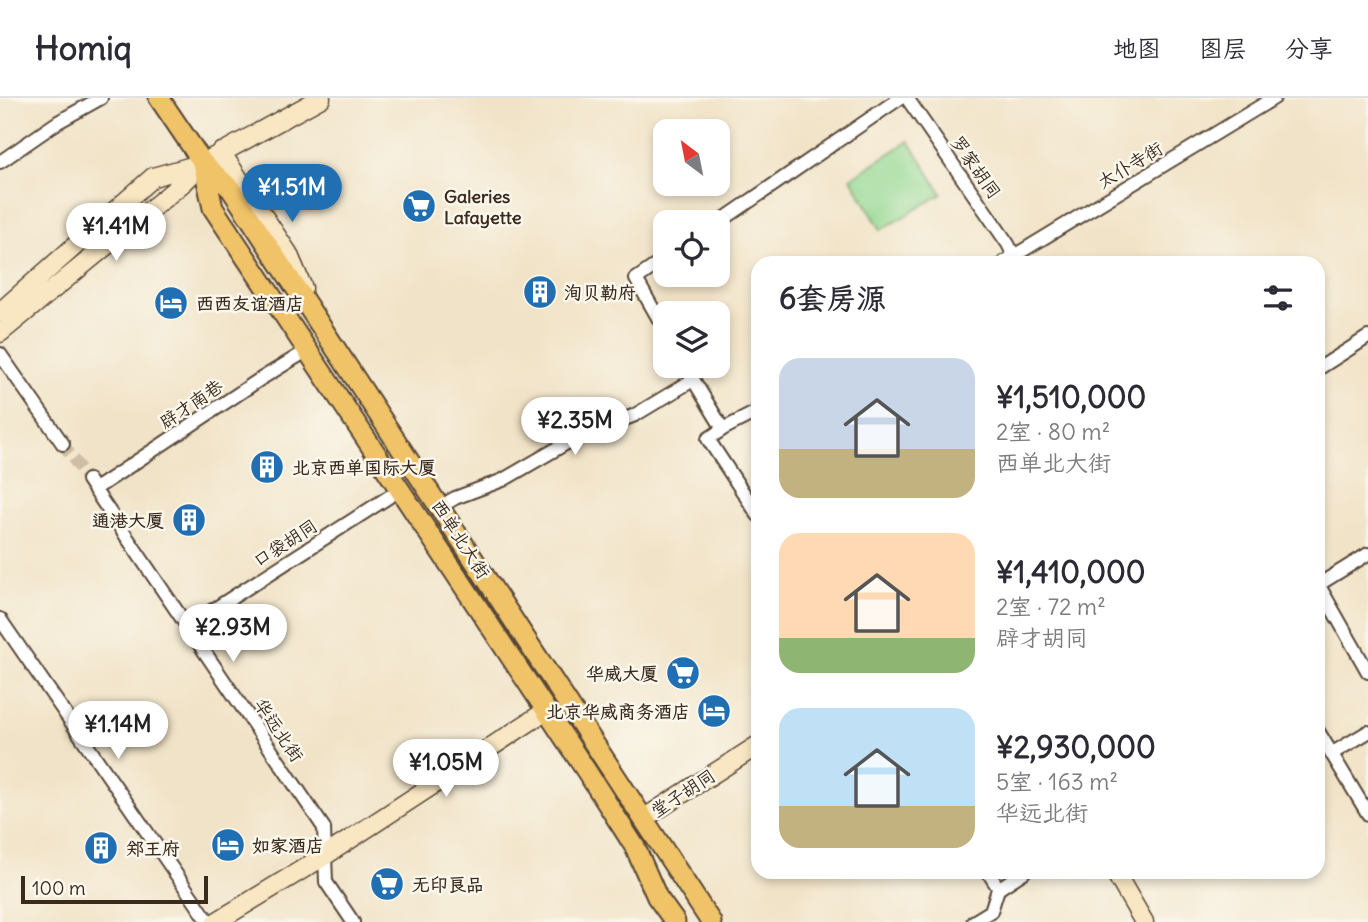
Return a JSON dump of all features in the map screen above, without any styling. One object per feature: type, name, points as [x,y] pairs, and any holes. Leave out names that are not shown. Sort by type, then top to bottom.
[{"type":"main road","name":"西单北大街","points":[[159,98],[203,163],[231,189],[710,922]]},
{"type":"main road","points":[[0,333],[184,183],[203,163],[321,98]]},
{"type":"main road","points":[[221,152],[288,253],[317,320]]},
{"type":"main road","name":"西单北大街","points":[[203,163],[213,208],[635,847],[657,897],[675,922]]},
{"type":"main road","points":[[0,312],[153,177],[203,163]]},
{"type":"main road","points":[[216,922],[326,855],[546,711]]},
{"type":"main road","name":"堂子胡同","points":[[643,819],[751,750]]},
{"type":"main road","points":[[1119,879],[1144,922]]},
{"type":"street","points":[[0,162],[58,122],[101,98]]},
{"type":"street","points":[[730,215],[900,98]]},
{"type":"street","name":"罗家胡同","points":[[907,98],[1008,244],[1009,256]]},
{"type":"street","name":"太仆寺街","points":[[1014,256],[1274,98]]},
{"type":"street","points":[[653,267],[636,279],[653,309]]},
{"type":"street","points":[[1325,365],[1368,337]]},
{"type":"street","name":"辟才南巷","points":[[91,485],[308,350]]},
{"type":"street","points":[[0,354],[63,444]]},
{"type":"street","points":[[440,507],[455,498],[503,480],[570,441],[635,415],[693,380],[723,429]]},
{"type":"street","points":[[751,415],[708,439],[751,504]]},
{"type":"street","name":"华远北街","points":[[91,485],[324,828],[326,882],[353,922]]},
{"type":"street","name":"口袋胡同","points":[[188,626],[401,489]]},
{"type":"street","points":[[1325,581],[1368,554]]},
{"type":"street","points":[[1325,597],[1368,671]]},
{"type":"street","points":[[0,619],[209,922]]},
{"type":"street","points":[[1331,754],[1368,732]]},
{"type":"street","points":[[1325,743],[1368,814]]},
{"type":"street","points":[[993,879],[999,888]]},
{"type":"street","points":[[973,922],[991,911],[999,888],[1013,879]]},
{"type":"green space","points":[[909,141],[942,194],[881,230],[851,178]]},
{"type":"tunnel","points":[[63,444],[88,480]]},
{"type":"place","name":"Galeries Lafayette","points":[[419,206]]},
{"type":"place","name":"洵贝勒府","points":[[540,292]]},
{"type":"place","name":"西西友谊酒店","points":[[171,303]]},
{"type":"place","name":"北京西单国际大厦","points":[[267,467]]},
{"type":"place","name":"通港大厦","points":[[189,520]]},
{"type":"place","name":"华威大厦","points":[[683,673]]},
{"type":"place","name":"北京华威商务酒店","points":[[714,711]]},
{"type":"place","name":"如家酒店","points":[[228,845]]},
{"type":"place","name":"郑王府","points":[[101,848]]},
{"type":"place","name":"无印良品","points":[[387,884]]}]
